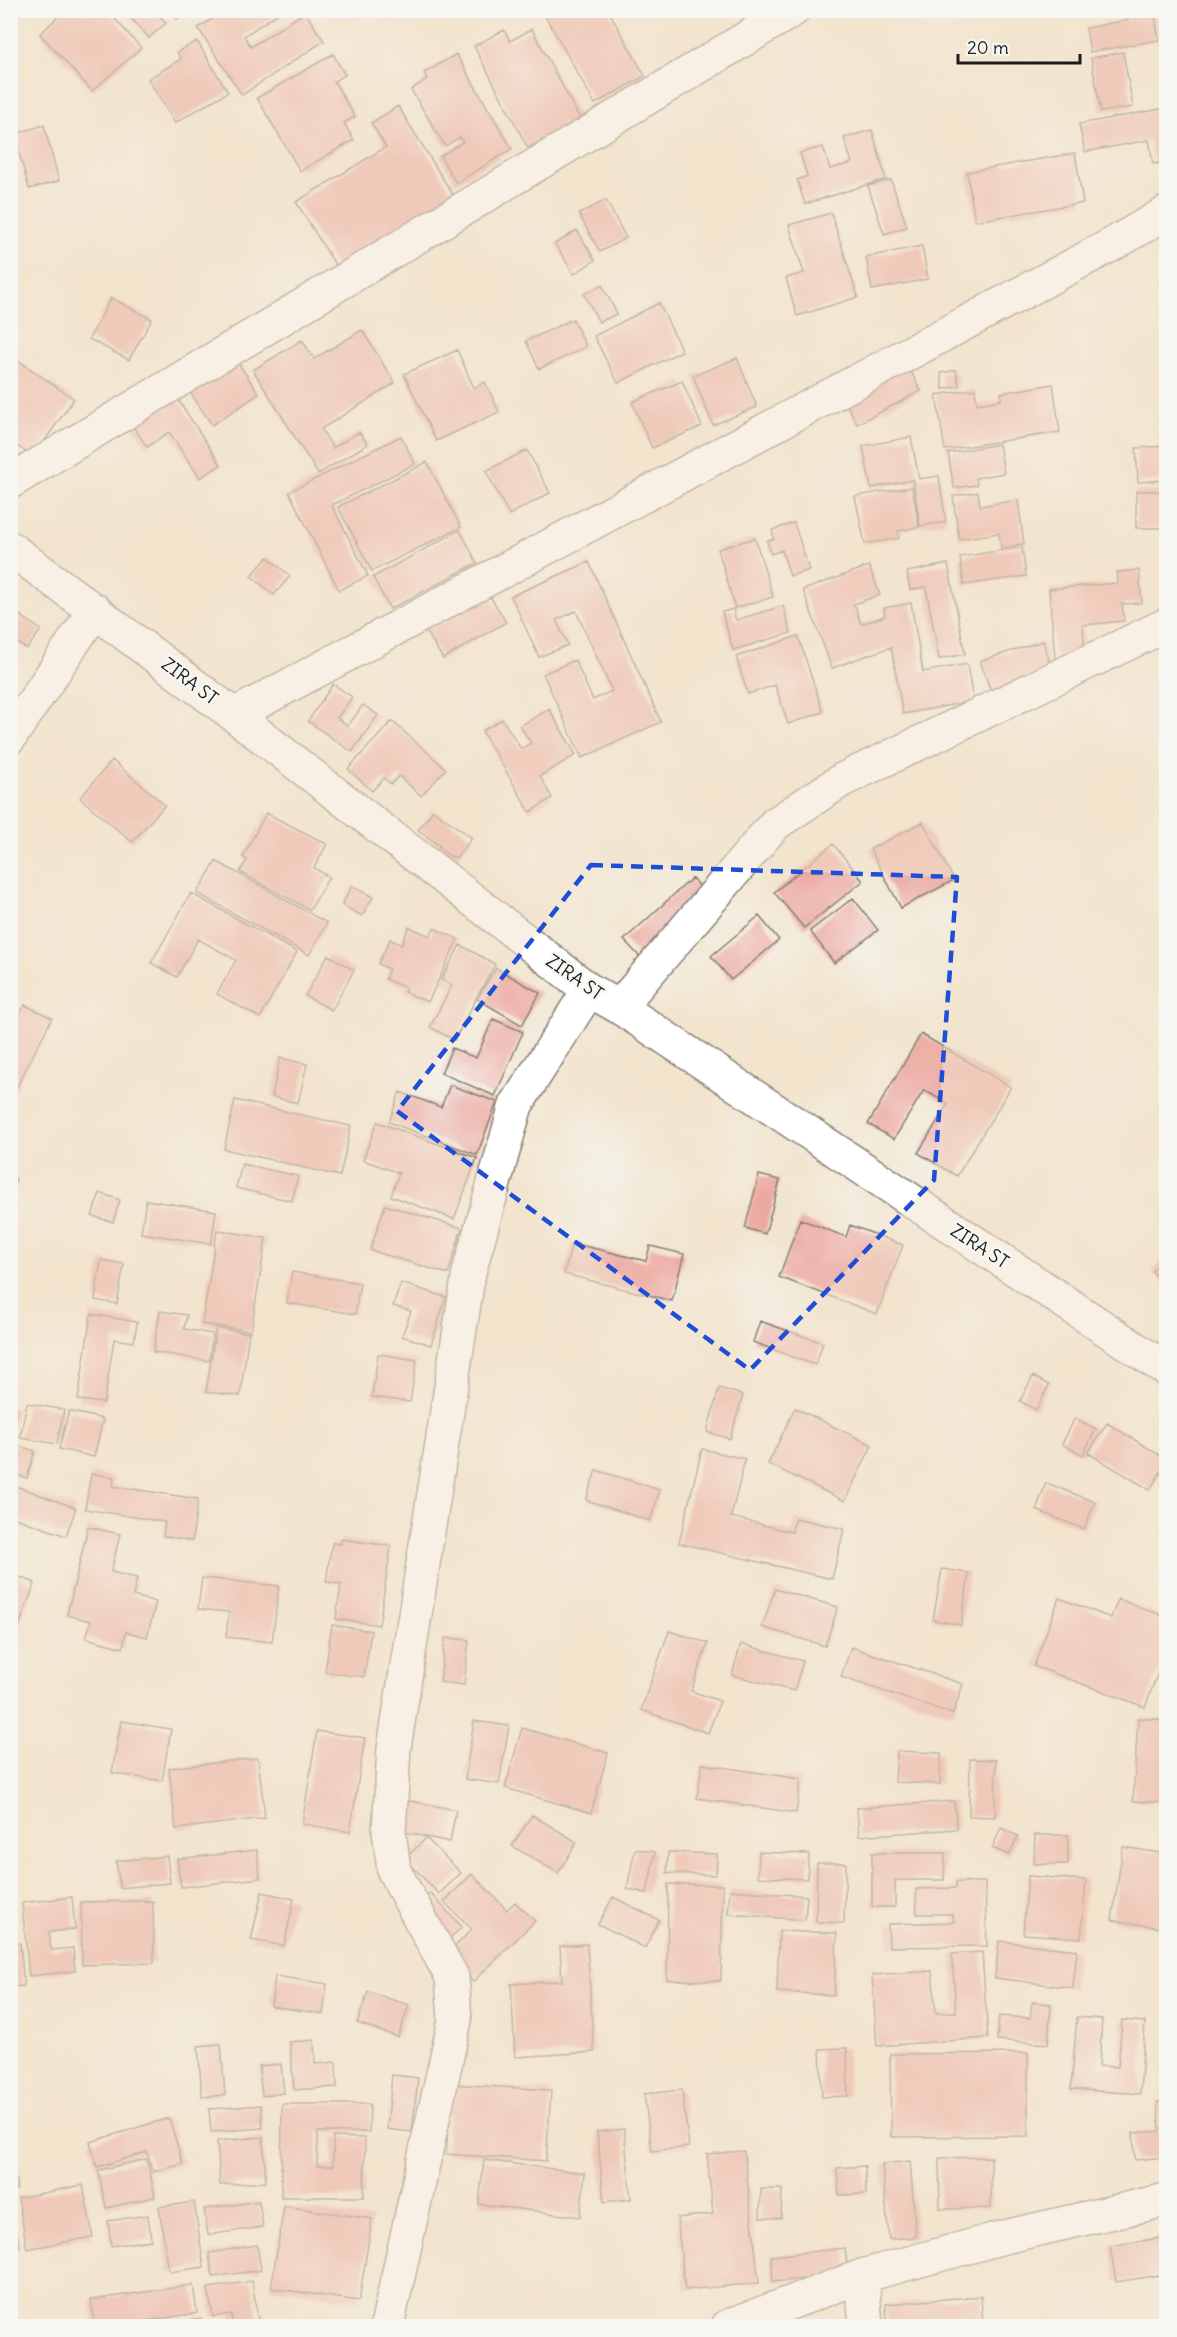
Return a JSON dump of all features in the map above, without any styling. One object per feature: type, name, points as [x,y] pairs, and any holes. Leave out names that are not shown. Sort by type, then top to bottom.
[{"type":"street","points":[[10,482],[793,10]]},
{"type":"street","points":[[234,715],[1167,213]]},
{"type":"street","name":"ZIRA ST","points":[[10,548],[234,715],[589,990],[619,1007],[1167,1369]]},
{"type":"street","points":[[10,736],[95,610]]},
{"type":"street","points":[[619,1007],[775,824],[842,780],[1167,625]]},
{"type":"street","points":[[387,2326],[455,2020],[452,1977],[394,1871],[389,1831],[394,1748],[468,1272],[516,1105],[589,990]]},
{"type":"street","points":[[728,2326],[862,2276],[1004,2237],[1167,2200]]},
{"type":"street","points":[[862,2276],[866,2326]]},
{"type":"highlighted area","points":[[591,865],[957,877],[934,1180],[750,1370],[397,1111]]},
{"type":"building","points":[[65,10],[107,10],[141,48],[92,91],[40,34]]},
{"type":"building","points":[[124,10],[155,10],[166,23],[149,38]]},
{"type":"building","points":[[170,10],[187,10],[177,19]]},
{"type":"building","points":[[226,10],[283,10],[244,36],[251,47],[305,12],[324,41],[242,95],[198,28]]},
{"type":"building","points":[[545,10],[608,10],[645,76],[595,104],[543,12]]},
{"type":"building","points":[[1127,10],[1154,10],[1159,40],[1090,52],[1086,28],[1128,20]]},
{"type":"building","points":[[532,29],[581,121],[528,148],[474,46],[504,30],[510,41]]},
{"type":"building","points":[[197,41],[228,92],[175,123],[148,79],[181,59],[177,52]]},
{"type":"building","points":[[1123,52],[1133,107],[1101,112],[1091,58]]},
{"type":"building","points":[[333,54],[345,75],[334,81],[355,117],[344,123],[354,140],[300,171],[257,98]]},
{"type":"building","points":[[456,54],[512,149],[456,183],[440,156],[463,142],[460,137],[445,146],[411,90],[427,79],[424,73]]},
{"type":"building","points":[[398,106],[458,203],[341,274],[296,202],[386,147],[371,123]]},
{"type":"building","points":[[1166,108],[1166,162],[1153,164],[1149,140],[1085,152],[1079,124]]},
{"type":"building","points":[[44,125],[59,181],[29,189],[14,134]]},
{"type":"building","points":[[872,130],[886,179],[805,204],[797,180],[807,176],[800,153],[823,147],[830,169],[852,163],[844,138]]},
{"type":"building","points":[[1075,153],[1083,203],[975,221],[967,172]]},
{"type":"building","points":[[891,180],[907,227],[884,234],[868,186]]},
{"type":"building","points":[[606,200],[626,238],[600,252],[579,214]]},
{"type":"building","points":[[831,213],[858,297],[797,316],[786,278],[804,273],[789,225]]},
{"type":"building","points":[[577,230],[595,260],[574,274],[555,244]]},
{"type":"building","points":[[922,246],[928,279],[872,290],[866,257]]},
{"type":"building","points":[[602,285],[617,314],[599,322],[584,294]]},
{"type":"building","points":[[111,298],[152,319],[129,360],[89,339]]},
{"type":"building","points":[[659,303],[682,351],[618,383],[594,336]]},
{"type":"building","points":[[573,319],[586,347],[539,369],[526,341]]},
{"type":"building","points":[[362,330],[395,383],[321,429],[333,448],[359,432],[368,444],[318,474],[253,370],[302,340],[314,359]]},
{"type":"building","points":[[457,350],[474,388],[485,382],[499,412],[436,441],[404,374]]},
{"type":"building","points":[[10,355],[74,399],[33,457],[10,441]]},
{"type":"building","points":[[233,355],[259,394],[212,425],[186,386]]},
{"type":"building","points":[[737,358],[757,407],[713,425],[693,376]]},
{"type":"building","points":[[907,364],[921,391],[857,424],[843,397]]},
{"type":"building","points":[[956,370],[959,386],[943,389],[941,373]]},
{"type":"building","points":[[682,381],[702,426],[652,448],[632,402]]},
{"type":"building","points":[[1053,384],[1060,432],[945,450],[936,395],[975,389],[977,404],[1001,400],[1001,393]]},
{"type":"building","points":[[173,392],[221,465],[200,478],[169,432],[147,447],[129,421]]},
{"type":"building","points":[[401,436],[415,464],[332,505],[368,576],[339,590],[289,492]]},
{"type":"building","points":[[911,437],[919,479],[939,476],[946,522],[920,526],[913,480],[871,488],[863,446]]},
{"type":"building","points":[[999,444],[1004,473],[976,478],[977,485],[954,488],[948,453]]},
{"type":"building","points":[[1166,446],[1166,480],[1138,482],[1136,448]]},
{"type":"building","points":[[527,450],[550,493],[509,515],[486,471]]},
{"type":"building","points":[[427,462],[461,527],[372,571],[338,507]]},
{"type":"building","points":[[912,487],[919,527],[898,531],[899,538],[865,544],[855,496]]},
{"type":"building","points":[[1136,491],[1166,491],[1166,528],[1136,528]]},
{"type":"building","points":[[978,492],[980,506],[1018,500],[1024,544],[1001,548],[999,533],[959,539],[953,496]]},
{"type":"building","points":[[794,523],[809,570],[790,576],[782,550],[771,554],[767,541],[774,539],[772,530]]},
{"type":"building","points":[[460,530],[477,563],[390,609],[373,577]]},
{"type":"building","points":[[755,538],[773,597],[735,608],[718,549]]},
{"type":"building","points":[[1022,547],[1026,576],[964,585],[960,557]]},
{"type":"building","points":[[268,557],[290,576],[274,595],[251,576]]},
{"type":"building","points":[[589,562],[661,722],[582,758],[543,674],[575,660],[593,700],[612,691],[576,611],[556,620],[568,645],[539,657],[511,596]]},
{"type":"building","points":[[948,564],[965,654],[939,659],[926,587],[910,590],[907,572]]},
{"type":"building","points":[[869,566],[880,595],[854,604],[861,624],[885,616],[884,608],[911,603],[923,672],[967,664],[973,701],[903,714],[891,647],[832,668],[803,590]]},
{"type":"building","points":[[1139,570],[1142,603],[1122,604],[1124,621],[1083,625],[1085,656],[1055,658],[1049,589],[1118,583],[1117,572]]},
{"type":"building","points":[[485,588],[506,622],[443,659],[423,626]]},
{"type":"building","points":[[783,606],[791,633],[733,650],[722,612],[733,609],[736,620]]},
{"type":"building","points":[[10,608],[41,630],[27,649],[10,638]]},
{"type":"building","points":[[798,636],[823,712],[788,724],[775,685],[748,694],[736,657]]},
{"type":"building","points":[[1043,641],[1054,676],[993,697],[980,661]]},
{"type":"building","points":[[333,684],[352,697],[337,718],[348,726],[363,705],[378,715],[352,752],[308,721]]},
{"type":"building","points":[[549,709],[576,755],[540,776],[552,798],[530,812],[482,731],[502,719],[521,749],[531,743],[520,726]]},
{"type":"building","points":[[392,721],[446,769],[421,796],[399,776],[391,784],[384,778],[372,791],[348,769]]},
{"type":"building","points":[[112,760],[165,805],[132,842],[80,798]]},
{"type":"building","points":[[433,810],[472,838],[456,858],[438,848],[440,846],[418,830]]},
{"type":"building","points":[[266,813],[327,844],[314,868],[329,877],[310,910],[240,872],[247,860],[243,857]]},
{"type":"building","points":[[923,822],[954,880],[901,908],[870,849]]},
{"type":"building","points":[[833,844],[863,881],[804,928],[774,892]]},
{"type":"building","points":[[216,861],[327,923],[309,955],[197,893]]},
{"type":"building","points":[[692,878],[709,896],[640,957],[624,940]]},
{"type":"building","points":[[352,886],[373,897],[362,916],[342,905]]},
{"type":"building","points":[[191,893],[297,952],[260,1018],[217,994],[236,960],[198,939],[177,977],[151,963]]},
{"type":"building","points":[[853,898],[878,930],[834,963],[810,931]]},
{"type":"building","points":[[759,916],[779,940],[731,980],[711,956]]},
{"type":"building","points":[[409,927],[430,936],[434,928],[458,939],[428,1002],[404,992],[406,988],[385,979],[389,969],[378,964],[390,939],[401,945]]},
{"type":"building","points":[[460,945],[495,964],[454,1040],[430,1027],[452,985],[441,980]]},
{"type":"building","points":[[328,955],[354,970],[332,1010],[305,996]]},
{"type":"building","points":[[496,968],[540,993],[522,1025],[477,999]]},
{"type":"building","points":[[25,1005],[52,1018],[10,1100],[10,1033]]},
{"type":"building","points":[[493,1019],[523,1032],[495,1096],[441,1073],[452,1048],[476,1058]]},
{"type":"building","points":[[921,1034],[1011,1087],[957,1176],[918,1153],[948,1104],[924,1090],[894,1139],[868,1124]]},
{"type":"building","points":[[280,1058],[307,1064],[298,1103],[272,1097]]},
{"type":"building","points":[[450,1085],[497,1102],[477,1155],[389,1122],[400,1092],[441,1107]]},
{"type":"building","points":[[235,1100],[351,1126],[340,1176],[224,1149]]},
{"type":"building","points":[[377,1122],[477,1158],[454,1219],[391,1196],[399,1173],[363,1160]]},
{"type":"building","points":[[242,1164],[298,1176],[292,1201],[236,1188]]},
{"type":"building","points":[[759,1175],[780,1180],[765,1234],[745,1228]]},
{"type":"building","points":[[10,1177],[16,1179],[11,1197],[10,1197]]},
{"type":"building","points":[[100,1193],[120,1200],[113,1222],[92,1216]]},
{"type":"building","points":[[146,1200],[216,1211],[211,1244],[141,1233]]},
{"type":"building","points":[[385,1205],[462,1228],[448,1274],[370,1250]]},
{"type":"building","points":[[800,1219],[846,1237],[850,1225],[903,1245],[877,1314],[779,1277]]},
{"type":"building","points":[[217,1230],[266,1238],[251,1331],[202,1324]]},
{"type":"building","points":[[572,1243],[646,1261],[650,1246],[684,1254],[672,1301],[564,1274]]},
{"type":"building","points":[[1166,1257],[1166,1287],[1152,1271]]},
{"type":"building","points":[[101,1260],[124,1264],[117,1304],[95,1300]]},
{"type":"building","points":[[292,1272],[360,1283],[355,1314],[287,1303]]},
{"type":"building","points":[[401,1283],[446,1297],[431,1345],[402,1336],[411,1311],[393,1306]]},
{"type":"building","points":[[160,1311],[187,1315],[184,1329],[213,1334],[209,1361],[153,1352]]},
{"type":"building","points":[[91,1314],[137,1322],[134,1342],[114,1339],[104,1403],[78,1400]]},
{"type":"building","points":[[760,1321],[823,1343],[815,1365],[753,1342]]},
{"type":"building","points":[[216,1328],[249,1333],[240,1396],[206,1392]]},
{"type":"building","points":[[378,1354],[417,1360],[410,1402],[372,1397]]},
{"type":"building","points":[[1033,1376],[1049,1385],[1036,1410],[1020,1401]]},
{"type":"building","points":[[719,1388],[743,1395],[730,1439],[707,1432]]},
{"type":"building","points":[[27,1403],[64,1410],[57,1444],[20,1438]]},
{"type":"building","points":[[10,1407],[17,1409],[11,1430],[10,1430]]},
{"type":"building","points":[[795,1408],[872,1445],[845,1501],[768,1464]]},
{"type":"building","points":[[69,1411],[103,1419],[94,1457],[59,1449]]},
{"type":"building","points":[[1075,1418],[1096,1429],[1083,1455],[1062,1444]]},
{"type":"building","points":[[1107,1423],[1166,1459],[1166,1463],[1150,1490],[1088,1453]]},
{"type":"building","points":[[10,1443],[35,1451],[27,1478],[10,1473]]},
{"type":"building","points":[[702,1449],[745,1459],[731,1517],[792,1532],[795,1518],[844,1529],[832,1579],[679,1543]]},
{"type":"building","points":[[596,1470],[660,1490],[650,1521],[586,1500]]},
{"type":"building","points":[[91,1474],[114,1477],[113,1486],[198,1499],[192,1541],[163,1536],[165,1522],[85,1509]]},
{"type":"building","points":[[1046,1483],[1095,1502],[1084,1529],[1036,1510]]},
{"type":"building","points":[[10,1484],[76,1508],[66,1536],[10,1516]]},
{"type":"building","points":[[88,1527],[120,1534],[111,1572],[137,1578],[133,1596],[156,1602],[147,1637],[126,1632],[123,1648],[86,1638],[91,1621],[67,1615]]},
{"type":"building","points":[[341,1539],[391,1546],[379,1625],[336,1619],[341,1584],[326,1582],[332,1543],[341,1544]]},
{"type":"building","points":[[942,1569],[969,1573],[961,1625],[933,1620]]},
{"type":"building","points":[[17,1576],[35,1583],[13,1642],[10,1641],[10,1593]]},
{"type":"building","points":[[202,1578],[279,1586],[272,1642],[226,1637],[229,1612],[198,1609]]},
{"type":"building","points":[[775,1589],[838,1607],[825,1646],[762,1627]]},
{"type":"building","points":[[1059,1598],[1111,1618],[1118,1599],[1166,1617],[1166,1651],[1145,1707],[1034,1666]]},
{"type":"building","points":[[332,1625],[371,1631],[364,1677],[325,1672]]},
{"type":"building","points":[[669,1631],[708,1643],[691,1691],[720,1701],[708,1733],[641,1710]]},
{"type":"building","points":[[445,1638],[469,1640],[464,1685],[440,1682]]},
{"type":"building","points":[[741,1644],[803,1661],[794,1691],[732,1675]]},
{"type":"building","points":[[851,1647],[963,1684],[953,1714],[841,1677]]},
{"type":"building","points":[[1138,1718],[1166,1720],[1166,1803],[1133,1801]]},
{"type":"building","points":[[121,1721],[171,1729],[162,1781],[112,1773]]},
{"type":"building","points":[[474,1721],[509,1726],[499,1784],[465,1779]]},
{"type":"building","points":[[522,1728],[608,1753],[591,1813],[505,1788]]},
{"type":"building","points":[[317,1731],[365,1738],[350,1832],[302,1824]]},
{"type":"building","points":[[897,1751],[941,1753],[940,1784],[895,1782]]},
{"type":"building","points":[[258,1758],[265,1818],[176,1829],[169,1768]]},
{"type":"building","points":[[970,1759],[996,1760],[995,1817],[969,1816]]},
{"type":"building","points":[[702,1764],[801,1779],[796,1813],[697,1798]]},
{"type":"building","points":[[405,1800],[456,1810],[450,1842],[399,1831]]},
{"type":"building","points":[[954,1801],[957,1829],[859,1836],[857,1808]]},
{"type":"building","points":[[532,1815],[577,1842],[558,1873],[512,1846]]},
{"type":"building","points":[[1001,1828],[1018,1836],[1009,1855],[992,1848]]},
{"type":"building","points":[[1035,1835],[1068,1835],[1068,1864],[1034,1864]]},
{"type":"building","points":[[426,1838],[461,1873],[439,1894],[405,1859]]},
{"type":"building","points":[[1123,1847],[1166,1854],[1166,1929],[1112,1920]]},
{"type":"building","points":[[635,1849],[655,1852],[647,1893],[627,1889]]},
{"type":"building","points":[[257,1850],[260,1878],[181,1887],[177,1859]]},
{"type":"building","points":[[668,1852],[717,1854],[716,1875],[667,1873]]},
{"type":"building","points":[[759,1852],[809,1854],[807,1879],[758,1877]]},
{"type":"building","points":[[872,1853],[945,1853],[944,1880],[895,1880],[895,1907],[872,1907]]},
{"type":"building","points":[[167,1856],[170,1883],[120,1888],[116,1861]]},
{"type":"building","points":[[817,1863],[846,1863],[844,1923],[816,1922]]},
{"type":"building","points":[[472,1874],[507,1910],[515,1902],[535,1921],[473,1982],[446,1956],[472,1929],[444,1902]]},
{"type":"building","points":[[1028,1876],[1086,1880],[1081,1938],[1023,1934]]},
{"type":"building","points":[[956,1882],[985,1882],[987,1946],[889,1947],[888,1924],[954,1922],[953,1914],[917,1914],[916,1889],[956,1888]]},
{"type":"building","points":[[668,1884],[723,1885],[721,1981],[667,1980]]},
{"type":"building","points":[[730,1890],[807,1896],[805,1920],[728,1914]]},
{"type":"building","points":[[262,1892],[294,1899],[284,1946],[251,1940]]},
{"type":"building","points":[[430,1893],[462,1927],[447,1941],[415,1908]]},
{"type":"building","points":[[72,1897],[75,1929],[49,1932],[51,1950],[73,1948],[75,1971],[29,1976],[22,1903]]},
{"type":"building","points":[[613,1897],[659,1920],[645,1948],[598,1924]]},
{"type":"building","points":[[153,1901],[154,1963],[82,1965],[81,1902]]},
{"type":"building","points":[[779,1931],[837,1933],[834,1995],[777,1992]]},
{"type":"building","points":[[999,1941],[1077,1950],[1073,1988],[995,1978]]},
{"type":"building","points":[[20,1943],[24,1986],[10,1987],[10,1944]]},
{"type":"building","points":[[587,1944],[594,2052],[515,2057],[511,1984],[562,1981],[560,1946]]},
{"type":"building","points":[[982,1952],[988,2038],[877,2046],[872,1975],[932,1971],[936,2013],[956,2012],[952,1954]]},
{"type":"building","points":[[275,1976],[327,1984],[323,2014],[271,2006]]},
{"type":"building","points":[[368,1992],[409,2005],[398,2037],[357,2023]]},
{"type":"building","points":[[1032,2002],[1051,2004],[1048,2044],[997,2040],[999,2016],[1030,2018]]},
{"type":"building","points":[[1077,2017],[1102,2019],[1099,2066],[1118,2067],[1122,2020],[1145,2022],[1140,2094],[1071,2089]]},
{"type":"building","points":[[314,2040],[315,2064],[336,2062],[337,2087],[294,2090],[290,2042]]},
{"type":"building","points":[[221,2044],[225,2095],[202,2097],[198,2046]]},
{"type":"building","points":[[847,2048],[848,2096],[822,2097],[820,2049]]},
{"type":"building","points":[[1028,2053],[1028,2136],[891,2137],[890,2054]]},
{"type":"building","points":[[281,2064],[284,2093],[262,2096],[259,2066]]},
{"type":"building","points":[[392,2075],[418,2078],[412,2132],[387,2129]]},
{"type":"building","points":[[451,2084],[551,2090],[546,2161],[446,2154]]},
{"type":"building","points":[[682,2090],[689,2147],[652,2151],[644,2094]]},
{"type":"building","points":[[1166,2101],[1166,2157],[1135,2160],[1133,2133],[1160,2131],[1157,2102]]},
{"type":"building","points":[[282,2104],[370,2104],[369,2132],[318,2132],[317,2166],[333,2166],[333,2137],[365,2138],[364,2197],[281,2197]]},
{"type":"building","points":[[261,2105],[263,2128],[211,2132],[209,2109]]},
{"type":"building","points":[[169,2118],[183,2164],[153,2172],[147,2152],[97,2167],[90,2142]]},
{"type":"building","points":[[624,2129],[631,2199],[604,2202],[597,2132]]},
{"type":"building","points":[[263,2137],[266,2182],[220,2185],[217,2141]]},
{"type":"building","points":[[744,2151],[759,2283],[685,2290],[677,2218],[713,2214],[707,2154]]},
{"type":"building","points":[[991,2157],[991,2208],[940,2209],[939,2158]]},
{"type":"building","points":[[147,2159],[155,2197],[106,2208],[98,2170]]},
{"type":"building","points":[[484,2160],[585,2173],[580,2217],[479,2204]]},
{"type":"building","points":[[910,2161],[916,2237],[889,2239],[882,2164]]},
{"type":"building","points":[[10,2162],[13,2162],[17,2189],[10,2190]]},
{"type":"building","points":[[865,2166],[866,2194],[839,2195],[837,2168]]},
{"type":"building","points":[[83,2185],[93,2237],[27,2249],[18,2198]]},
{"type":"building","points":[[761,2189],[782,2189],[781,2218],[760,2218]]},
{"type":"building","points":[[259,2201],[263,2227],[208,2235],[204,2209]]},
{"type":"building","points":[[194,2202],[204,2267],[169,2272],[159,2207]]},
{"type":"building","points":[[10,2205],[20,2248],[12,2249],[16,2270],[10,2271]]},
{"type":"building","points":[[284,2206],[372,2219],[359,2301],[271,2288]]},
{"type":"building","points":[[148,2215],[151,2240],[111,2246],[108,2221]]},
{"type":"building","points":[[1166,2237],[1166,2274],[1116,2282],[1110,2246]]},
{"type":"building","points":[[257,2245],[261,2270],[213,2277],[209,2253]]},
{"type":"building","points":[[845,2248],[848,2275],[773,2282],[771,2256]]},
{"type":"building","points":[[252,2281],[259,2326],[233,2326],[231,2314],[213,2317],[208,2288]]},
{"type":"building","points":[[193,2285],[197,2313],[121,2326],[95,2326],[91,2300]]},
{"type":"building","points":[[981,2296],[983,2326],[887,2326],[886,2304]]},
{"type":"building","points":[[201,2318],[203,2326],[166,2326],[166,2324]]}]
